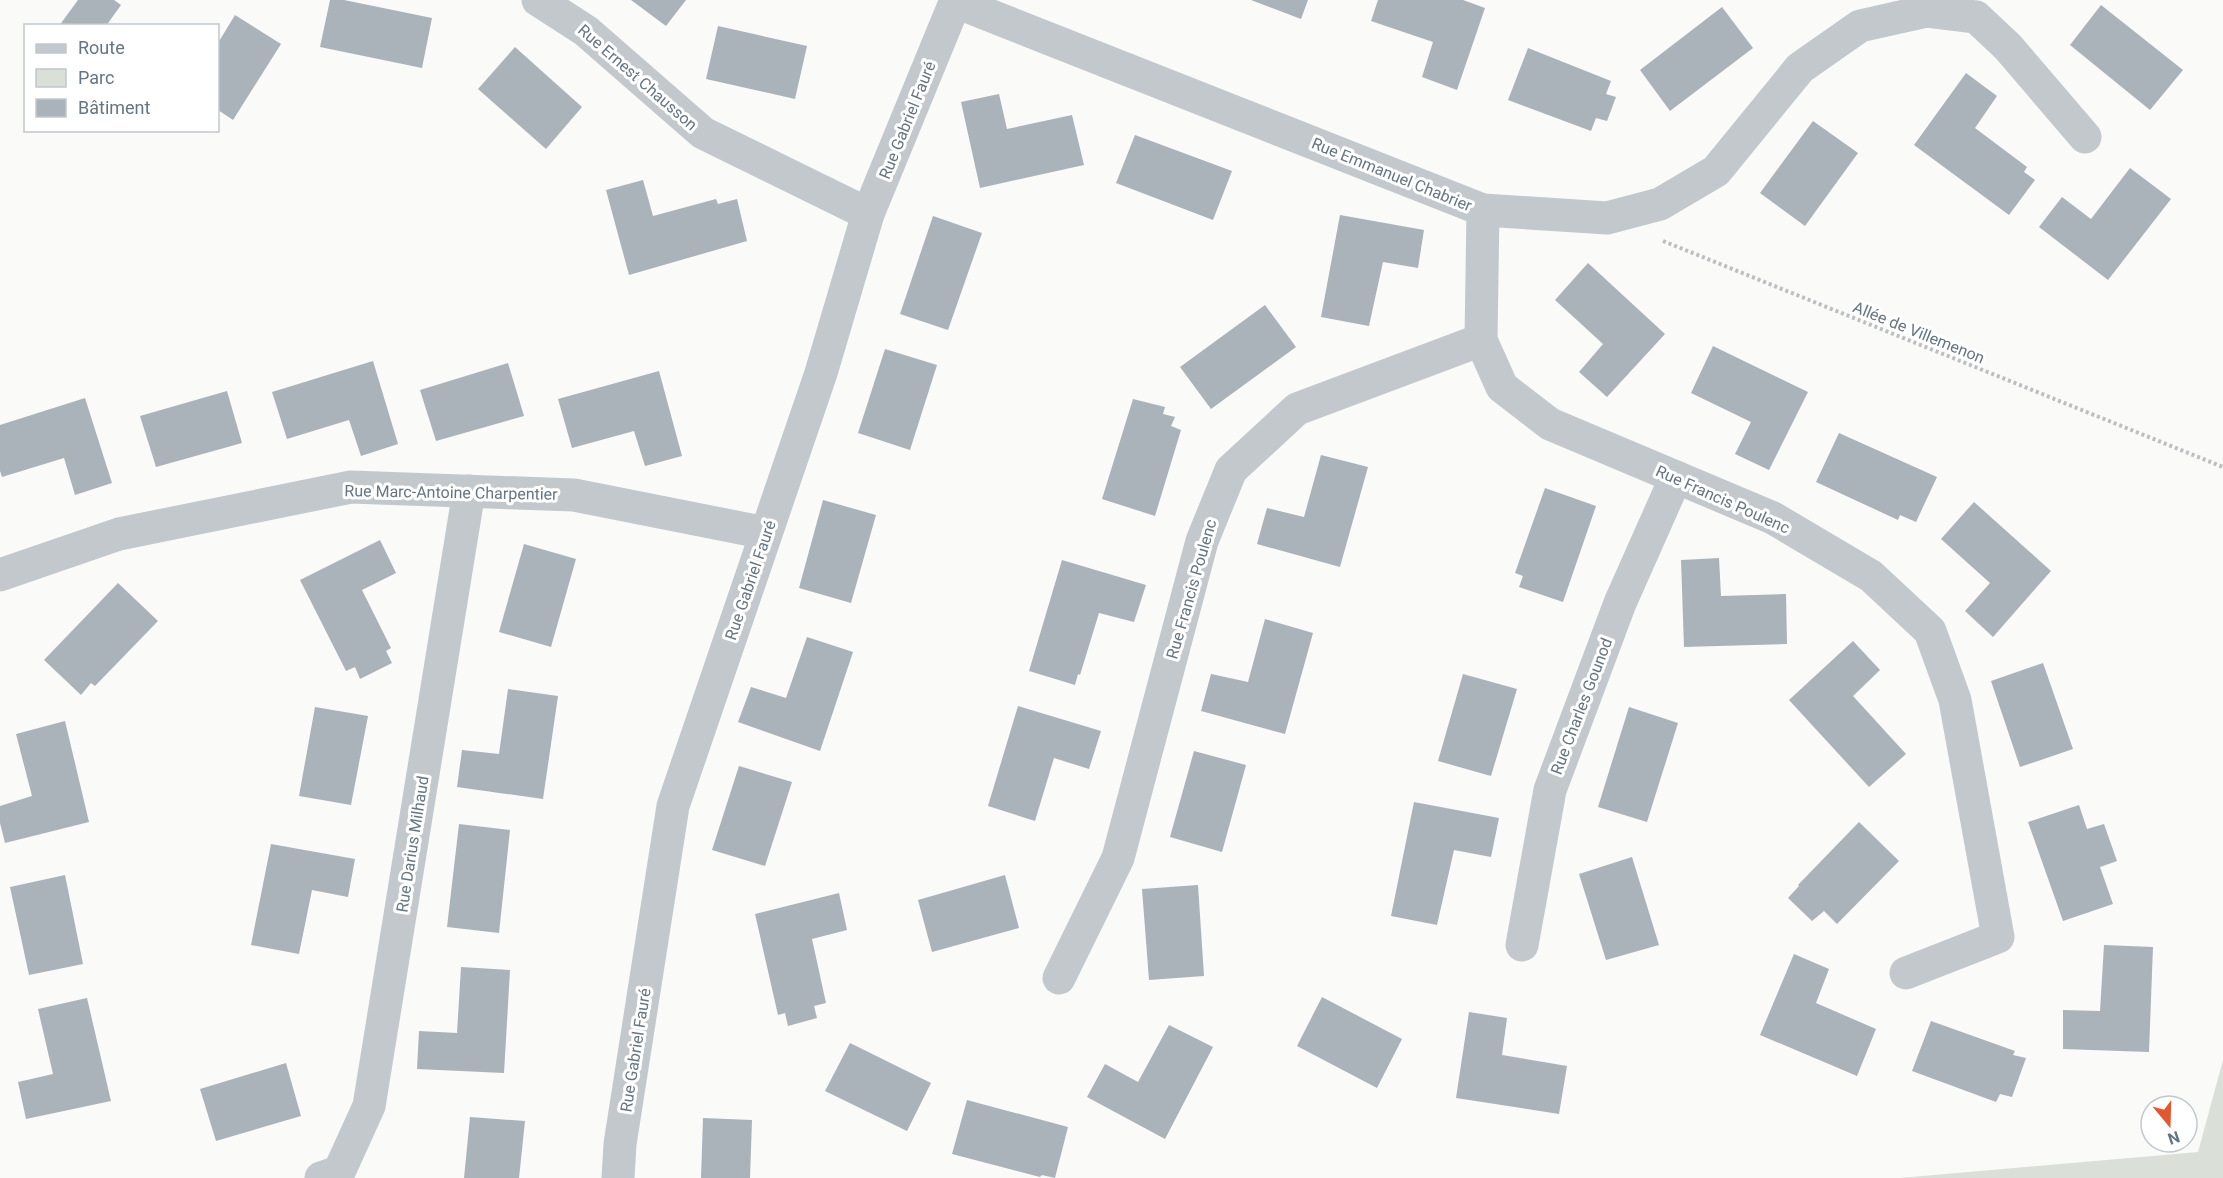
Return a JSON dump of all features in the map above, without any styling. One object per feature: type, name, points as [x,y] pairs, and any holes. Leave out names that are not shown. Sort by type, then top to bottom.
[{"type":"street","name":"Rue Ernest Chausson","points":[[538,0],[586,31],[703,133],[868,214]]},
{"type":"street","name":"Rue Gabriel Fauré","points":[[618,1178],[620,1144],[673,806],[821,373],[868,214],[956,1]]},
{"type":"street","name":"Rue Emmanuel Chabrier","points":[[956,1],[1483,210],[1607,218],[1660,204],[1716,171],[1800,68],[1860,26],[1927,11],[1976,17],[2008,47],[2085,137]]},
{"type":"street","name":"Rue Francis Poulenc","points":[[1483,210],[1481,340],[1503,387],[1550,424],[1773,518],[1871,576],[1930,631],[1955,700],[1998,937],[1906,973]]},
{"type":"street","name":"Rue Francis Poulenc","points":[[1059,978],[1118,858],[1202,541],[1231,470],[1297,409],[1481,340]]},
{"type":"street","name":"Rue Charles Gounod","points":[[1522,945],[1550,790],[1620,603],[1676,477]]},
{"type":"street","name":"Rue Marc-Antoine Charpentier","points":[[0,575],[119,534],[351,487],[574,495],[766,534]]},
{"type":"street","name":"Rue Darius Milhaud","points":[[321,1178],[339,1172],[369,1106],[469,491]]},
{"type":"path","name":"Allée de Villemenon","points":[[1662,240],[2223,467]]},
{"type":"green space","points":[[2223,1060],[2223,1178],[1900,1178],[2175,1154],[2199,1154]]},
{"type":"building","points":[[78,0],[114,0],[121,5],[107,24],[60,24]]},
{"type":"building","points":[[330,0],[344,0],[432,18],[422,68],[320,47]]},
{"type":"building","points":[[631,0],[686,0],[666,26]]},
{"type":"building","points":[[1251,0],[1308,0],[1301,19]]},
{"type":"building","points":[[1378,0],[1463,0],[1485,8],[1457,90],[1422,77],[1433,42],[1371,21]]},
{"type":"building","points":[[2101,5],[2183,70],[2150,110],[2070,45]]},
{"type":"building","points":[[1722,7],[1753,48],[1670,111],[1640,70]]},
{"type":"building","points":[[235,15],[281,44],[233,120],[219,111],[219,41]]},
{"type":"building","points":[[718,26],[807,46],[795,99],[706,79]]},
{"type":"building","points":[[515,47],[582,107],[546,149],[478,89]]},
{"type":"building","points":[[1528,48],[1611,81],[1606,94],[1616,97],[1607,121],[1596,118],[1591,131],[1508,100]]},
{"type":"building","points":[[1966,73],[1997,96],[1975,128],[2027,167],[2024,172],[2035,180],[2009,215],[1914,145]]},
{"type":"building","points":[[999,94],[1007,129],[1072,115],[1084,165],[980,188],[961,102]]},
{"type":"building","points":[[1813,121],[1858,153],[1805,226],[1760,193]]},
{"type":"building","points":[[1135,135],[1232,171],[1213,220],[1116,183]]},
{"type":"building","points":[[2130,168],[2171,199],[2108,280],[2039,227],[2062,197],[2091,219]]},
{"type":"building","points":[[643,180],[653,216],[716,199],[718,204],[737,199],[747,241],[629,275],[606,190]]},
{"type":"building","points":[[1340,215],[1424,230],[1418,268],[1383,262],[1369,326],[1321,317]]},
{"type":"building","points":[[933,216],[982,233],[948,330],[900,314]]},
{"type":"building","points":[[1588,263],[1665,334],[1607,397],[1579,372],[1603,344],[1555,300]]},
{"type":"building","points":[[1265,305],[1296,347],[1211,409],[1180,367]]},
{"type":"building","points":[[1713,346],[1808,392],[1769,470],[1735,454],[1751,422],[1691,393]]},
{"type":"building","points":[[885,349],[937,365],[910,450],[858,433]]},
{"type":"building","points":[[373,361],[398,444],[361,456],[349,420],[287,439],[272,392]]},
{"type":"building","points":[[508,363],[524,416],[436,441],[420,390]]},
{"type":"building","points":[[659,371],[682,456],[645,466],[634,431],[572,448],[558,399]]},
{"type":"building","points":[[227,391],[242,443],[156,467],[140,416]]},
{"type":"building","points":[[85,398],[112,483],[75,495],[64,458],[2,477],[0,425]]},
{"type":"building","points":[[1133,399],[1165,407],[1163,414],[1175,417],[1171,426],[1181,430],[1155,516],[1102,499]]},
{"type":"building","points":[[1839,433],[1937,477],[1916,522],[1900,515],[1898,520],[1816,482]]},
{"type":"building","points":[[1321,455],[1368,467],[1340,567],[1257,544],[1267,508],[1304,517]]},
{"type":"building","points":[[1545,488],[1596,506],[1563,602],[1519,587],[1523,576],[1515,573]]},
{"type":"building","points":[[823,500],[876,515],[851,603],[799,588]]},
{"type":"building","points":[[1974,502],[2051,571],[1993,637],[1965,611],[1990,583],[1941,539]]},
{"type":"building","points":[[380,540],[396,573],[362,590],[391,648],[386,651],[392,663],[360,679],[355,667],[346,671],[300,580]]},
{"type":"building","points":[[524,544],[576,559],[551,647],[499,632]]},
{"type":"building","points":[[1719,558],[1721,596],[1786,594],[1787,644],[1684,647],[1681,560]]},
{"type":"building","points":[[1062,560],[1146,585],[1134,622],[1099,613],[1075,685],[1029,671]]},
{"type":"building","points":[[118,583],[158,621],[95,686],[91,683],[81,695],[44,660]]},
{"type":"building","points":[[1265,619],[1313,633],[1285,734],[1201,711],[1211,674],[1248,682]]},
{"type":"building","points":[[807,637],[853,652],[820,751],[738,722],[751,687],[786,698]]},
{"type":"building","points":[[1853,641],[1880,670],[1853,696],[1906,754],[1869,787],[1789,700]]},
{"type":"building","points":[[2043,663],[2073,749],[2020,767],[1991,681]]},
{"type":"building","points":[[1463,674],[1517,689],[1491,776],[1438,761]]},
{"type":"building","points":[[508,689],[558,696],[543,799],[457,787],[462,750],[499,754]]},
{"type":"building","points":[[1018,706],[1101,731],[1089,769],[1054,758],[1035,821],[988,806]]},
{"type":"building","points":[[315,707],[368,716],[351,805],[299,796]]},
{"type":"building","points":[[1629,707],[1678,723],[1647,822],[1598,807]]},
{"type":"building","points":[[65,721],[89,822],[5,843],[0,823],[0,806],[32,796],[16,734]]},
{"type":"building","points":[[1194,751],[1246,765],[1222,852],[1170,837]]},
{"type":"building","points":[[739,766],[792,782],[765,866],[712,850]]},
{"type":"building","points":[[1414,802],[1499,818],[1491,857],[1454,850],[1437,925],[1391,916]]},
{"type":"building","points":[[2079,805],[2087,829],[2104,824],[2117,861],[2100,867],[2113,904],[2063,921],[2028,822]]},
{"type":"building","points":[[1859,822],[1899,861],[1837,924],[1824,911],[1812,921],[1788,898]]},
{"type":"building","points":[[459,824],[510,830],[499,933],[447,927]]},
{"type":"building","points":[[271,844],[355,859],[348,897],[312,890],[299,954],[251,945]]},
{"type":"building","points":[[1632,857],[1659,945],[1606,960],[1579,874]]},
{"type":"building","points":[[65,875],[83,964],[29,975],[10,887]]},
{"type":"building","points":[[1005,875],[1019,928],[932,952],[918,900]]},
{"type":"building","points":[[1198,885],[1204,976],[1149,980],[1142,889]]},
{"type":"building","points":[[839,893],[847,930],[812,939],[826,1003],[814,1006],[817,1018],[788,1026],[785,1013],[778,1015],[755,914]]},
{"type":"building","points":[[2104,945],[2153,947],[2149,1052],[2063,1049],[2063,1010],[2100,1011]]},
{"type":"building","points":[[1794,954],[1829,969],[1816,1003],[1876,1029],[1857,1076],[1760,1035]]},
{"type":"building","points":[[461,967],[510,970],[504,1073],[417,1069],[419,1031],[457,1033]]},
{"type":"building","points":[[1322,997],[1402,1039],[1377,1088],[1297,1046]]},
{"type":"building","points":[[87,998],[111,1101],[26,1119],[18,1082],[53,1074],[38,1009]]},
{"type":"building","points":[[1469,1012],[1507,1018],[1502,1055],[1567,1066],[1559,1114],[1456,1098]]},
{"type":"building","points":[[1931,1021],[2015,1051],[2013,1055],[2026,1058],[2012,1097],[2000,1094],[1996,1102],[1912,1071]]},
{"type":"building","points":[[1169,1025],[1213,1047],[1165,1139],[1087,1097],[1105,1064],[1138,1082]]},
{"type":"building","points":[[850,1043],[931,1083],[907,1131],[825,1091]]},
{"type":"building","points":[[286,1063],[301,1116],[216,1141],[200,1089]]},
{"type":"building","points":[[967,1100],[1068,1127],[1055,1178],[1042,1175],[1040,1177],[952,1154]]},
{"type":"building","points":[[470,1117],[525,1121],[519,1178],[464,1178]]},
{"type":"building","points":[[703,1118],[752,1120],[750,1178],[701,1178]]}]
